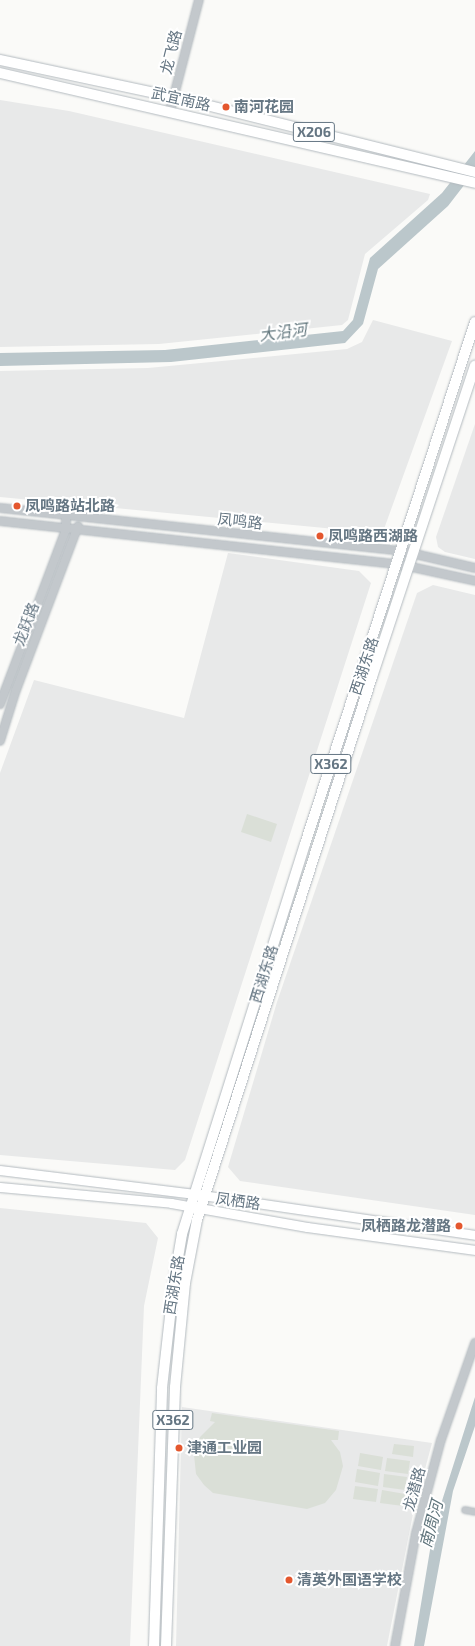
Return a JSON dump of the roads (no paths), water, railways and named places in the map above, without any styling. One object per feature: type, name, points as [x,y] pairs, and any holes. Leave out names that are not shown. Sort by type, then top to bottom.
[{"type":"main road","name":"武宜南路","points":[[0,60],[174,97],[475,172]]},
{"type":"main road","name":"武宜南路","points":[[0,73],[170,111],[475,183]]},
{"type":"main road","name":"西湖东路","points":[[154,1646],[162,1388],[174,1281],[190,1206],[305,844],[398,564],[475,322]]},
{"type":"main road","name":"西湖东路","points":[[166,1646],[174,1387],[185,1283],[202,1207],[372,677],[410,567],[475,366]]},
{"type":"main road","name":"凤栖路","points":[[0,1170],[195,1194],[475,1235]]},
{"type":"main road","name":"凤栖路","points":[[0,1187],[130,1198],[202,1207],[307,1227],[475,1250]]},
{"type":"street","name":"龙飞路","points":[[170,111],[199,0]]},
{"type":"street","name":"凤鸣路","points":[[0,508],[66,517],[402,551],[475,568]]},
{"type":"street","name":"龙跃路","points":[[0,704],[66,529],[66,517]]},
{"type":"street","name":"龙跃路","points":[[0,741],[16,690],[78,530],[79,518]]},
{"type":"street","name":"凤鸣路","points":[[0,521],[398,564],[475,581]]},
{"type":"street","name":"龙潜路","points":[[395,1646],[416,1533],[441,1440],[475,1343]]},
{"type":"street","points":[[465,1510],[475,1512]]},
{"type":"place","name":"南河花园","points":[[226,107]]},
{"type":"place","name":"凤鸣路站北路","points":[[17,506]]},
{"type":"place","name":"凤鸣路西湖路","points":[[320,536]]},
{"type":"place","name":"凤栖路龙潜路","points":[[459,1226]]},
{"type":"place","name":"津通工业园","points":[[179,1448]]},
{"type":"place","name":"清英外国语学校","points":[[289,1580]]},
{"type":"water label","name":"大沿河","points":[[283,332]]},
{"type":"water label","name":"南周河","points":[[431,1524]]}]
